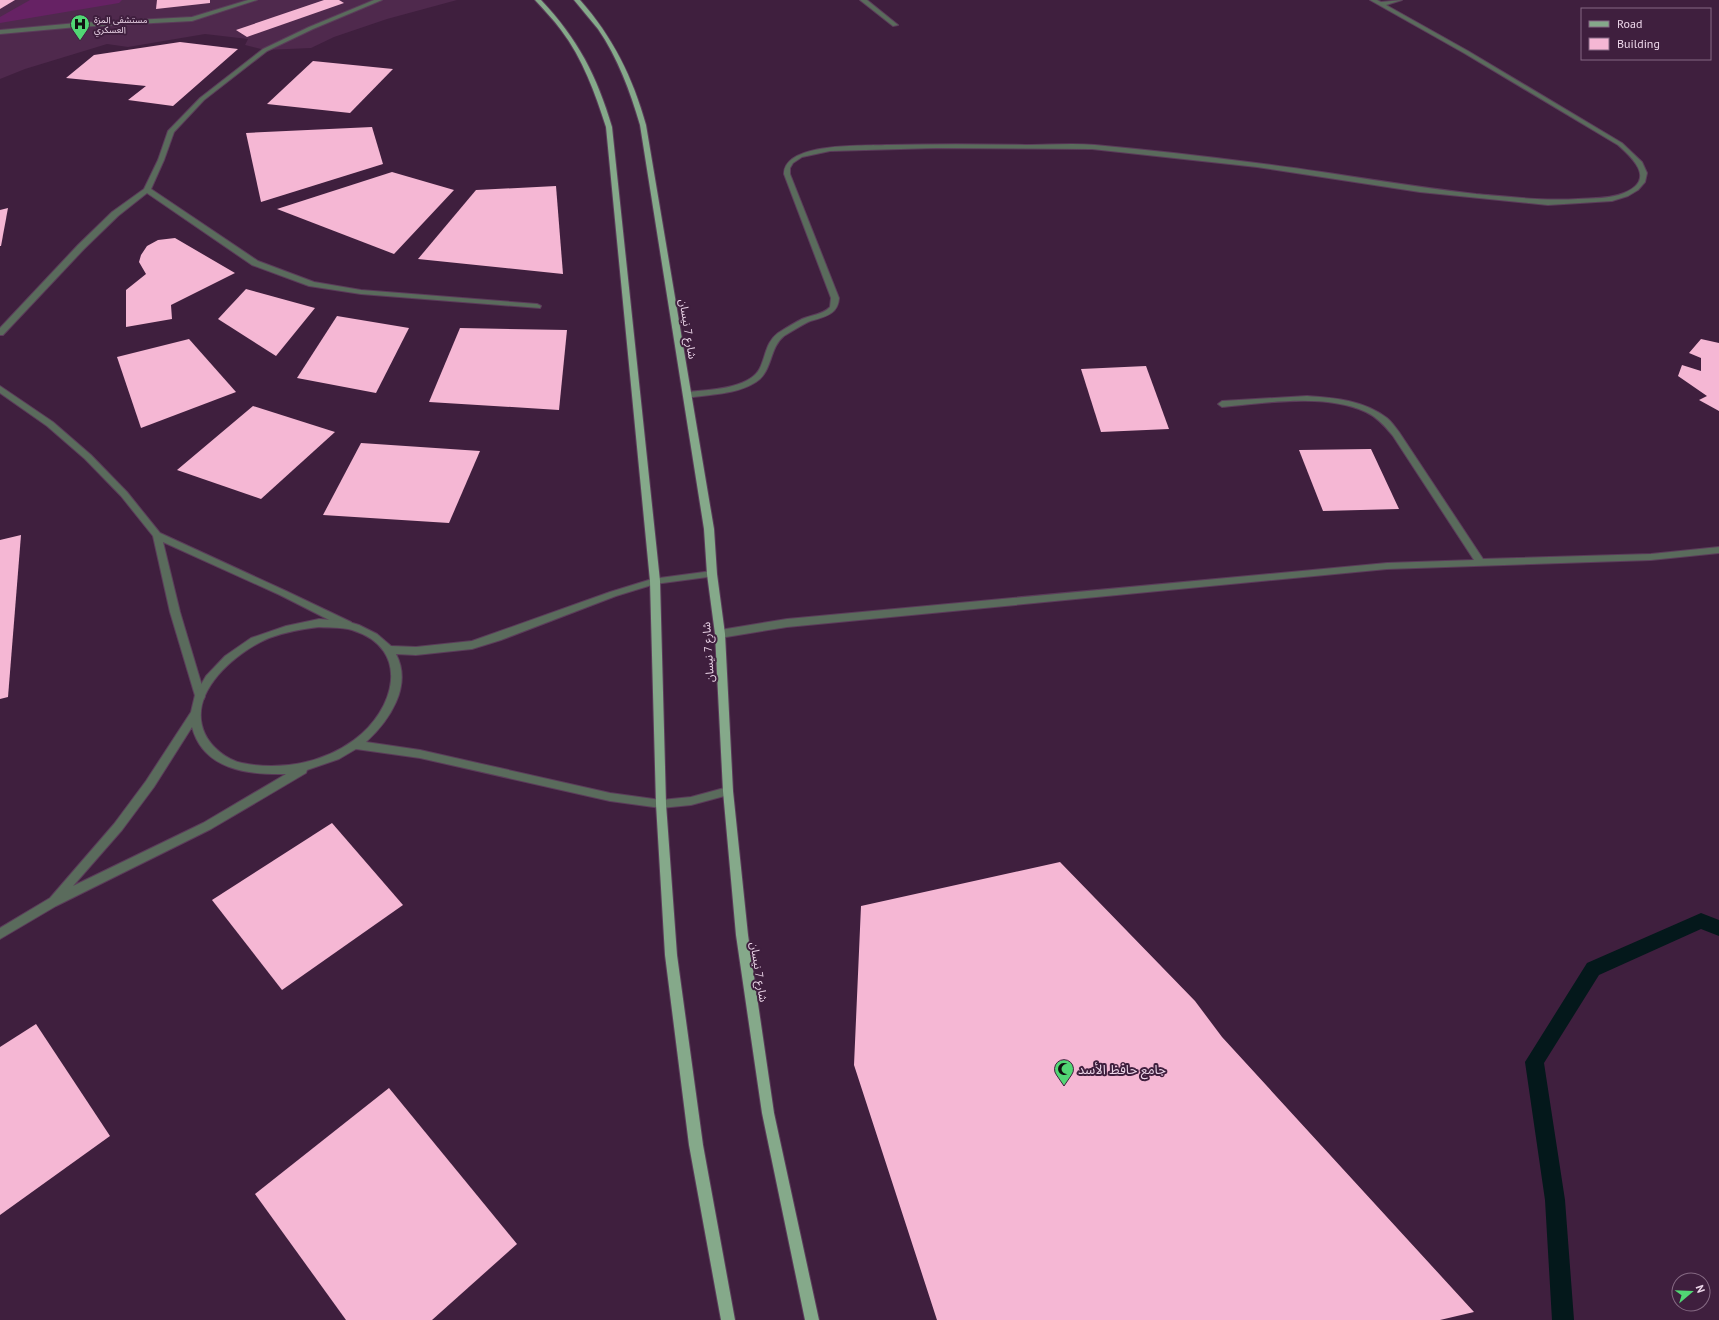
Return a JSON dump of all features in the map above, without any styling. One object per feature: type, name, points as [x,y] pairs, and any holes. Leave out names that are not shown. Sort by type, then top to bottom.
[{"type":"main road","points":[[538,0],[557,19],[574,43],[589,69],[601,97],[609,127],[655,581],[661,804],[671,955],[696,1145],[728,1320]]},
{"type":"main road","name":"شارع 7 نيسان","points":[[577,0],[590,14],[608,38],[623,65],[635,94],[643,125],[709,530],[712,574],[720,634],[728,791],[742,935],[768,1113],[812,1320]]},
{"type":"street","points":[[0,32],[77,25],[192,19],[254,0]]},
{"type":"street","points":[[0,333],[87,241],[115,214],[147,190],[161,160],[171,131],[202,99],[264,50],[311,28],[379,0]]},
{"type":"street","points":[[863,0],[895,25]]},
{"type":"street","points":[[687,395],[740,386],[754,380],[764,369],[774,342],[779,337],[797,325],[824,315],[833,308],[836,303],[786,174],[787,168],[791,162],[800,156],[819,151],[936,146],[1092,147],[1257,165],[1427,191],[1548,204],[1612,200],[1626,195],[1636,189],[1642,182],[1644,173],[1640,163],[1620,144],[1527,87],[1373,0]]},
{"type":"street","points":[[1381,4],[1399,0]]},
{"type":"street","points":[[147,190],[255,263],[312,284],[361,292],[537,306]]},
{"type":"street","points":[[0,389],[50,424],[88,457],[124,494],[157,535],[175,612],[200,696]]},
{"type":"street","points":[[1222,404],[1317,399],[1341,401],[1364,408],[1384,420],[1396,434],[1480,562]]},
{"type":"street","points":[[157,535],[269,586],[348,625],[372,634],[389,650],[398,672],[395,697],[381,722],[356,745],[333,758],[308,767],[280,772],[251,770],[227,763],[209,750],[199,732],[196,713]]},
{"type":"street","points":[[720,634],[787,623],[1379,567],[1480,562],[1651,557],[1719,550]]},
{"type":"street","points":[[389,650],[423,651],[472,645],[498,637],[613,594],[655,581],[712,574]]},
{"type":"street","points":[[52,902],[118,827],[150,784],[196,713],[200,696],[214,673],[234,653],[260,638],[290,627],[319,623],[348,625]]},
{"type":"street","points":[[356,745],[420,754],[610,797],[661,804],[691,801],[728,791]]},
{"type":"street","points":[[0,934],[52,902],[207,826],[308,767]]},
{"type":"shaded area","name":"مستشفى المزة العسكري","points":[[0,0],[457,0],[387,19],[334,37],[311,48],[265,50],[245,45],[248,39],[205,34],[128,47],[107,44],[25,69],[0,79]]},
{"type":"shaded area","points":[[30,0],[122,0],[119,3],[0,23],[0,17]]},
{"type":"building","points":[[0,0],[15,0],[0,9]]},
{"type":"building","points":[[157,0],[210,0],[210,3],[156,9]]},
{"type":"building","points":[[324,0],[339,0],[344,3],[247,37],[236,30]]},
{"type":"building","points":[[180,42],[238,49],[173,106],[128,100],[146,86],[66,78],[94,55]]},
{"type":"building","points":[[313,61],[393,69],[350,113],[267,104]]},
{"type":"building","points":[[372,127],[383,164],[261,202],[246,133]]},
{"type":"building","points":[[392,172],[454,190],[394,254],[277,209]]},
{"type":"building","points":[[556,186],[563,274],[418,259],[476,190]]},
{"type":"building","points":[[8,208],[1,246],[0,246],[0,210]]},
{"type":"building","points":[[175,238],[235,273],[171,305],[172,319],[126,327],[126,290],[146,274],[139,262],[141,255],[147,246],[158,240]]},
{"type":"building","points":[[246,289],[315,308],[276,356],[218,319]]},
{"type":"building","points":[[337,316],[409,328],[376,393],[297,378]]},
{"type":"building","points":[[460,328],[567,330],[559,410],[429,402]]},
{"type":"building","points":[[189,339],[236,392],[141,428],[117,357]]},
{"type":"building","points":[[1701,339],[1719,343],[1719,411],[1699,400],[1707,396],[1678,376],[1682,365],[1701,371],[1701,358],[1689,353]]},
{"type":"building","points":[[1146,366],[1169,429],[1101,432],[1081,369]]},
{"type":"building","points":[[253,406],[335,432],[261,499],[177,470]]},
{"type":"building","points":[[361,443],[480,451],[449,523],[323,515]]},
{"type":"building","points":[[1371,449],[1399,509],[1323,511],[1299,450]]},
{"type":"building","points":[[21,535],[8,697],[0,699],[0,540]]},
{"type":"building","points":[[332,823],[403,905],[282,990],[212,900]]},
{"type":"building","name":"جامع حافظ الأسد","points":[[1060,862],[1195,1001],[1222,1037],[1474,1312],[1440,1320],[937,1320],[854,1065],[861,906]]},
{"type":"building","points":[[36,1024],[110,1136],[0,1215],[0,1047]]},
{"type":"building","points":[[389,1088],[517,1244],[432,1320],[346,1320],[255,1194]]},
{"type":"waterway","points":[[1563,1320],[1555,1200],[1534,1062],[1593,969],[1701,921],[1719,928]]},
{"type":"place","name":"مستشفى المزة العسكري","points":[[80,41]]},
{"type":"place","name":"جامع حافظ الأسد","points":[[1064,1086]]}]
